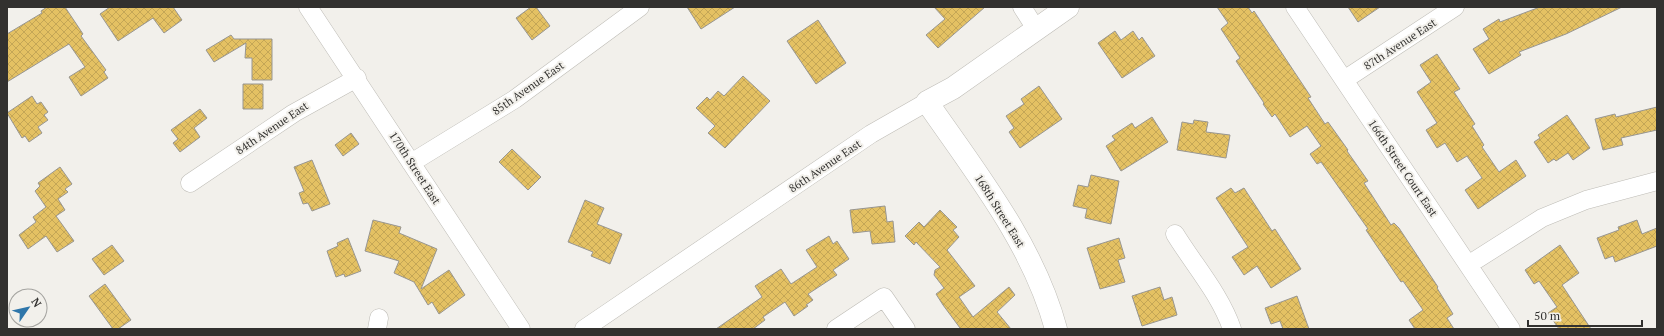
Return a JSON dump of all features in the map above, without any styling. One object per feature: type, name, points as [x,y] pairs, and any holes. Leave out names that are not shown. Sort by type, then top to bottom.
[{"type":"street","name":"170th Street East","points":[[308,7],[522,329]]},
{"type":"street","name":"85th Avenue East","points":[[411,163],[515,99],[640,7]]},
{"type":"street","points":[[1022,7],[1036,28]]},
{"type":"street","name":"86th Avenue East","points":[[584,329],[871,134],[953,88],[1036,28],[1068,7]]},
{"type":"street","name":"166th Street Court East","points":[[1295,7],[1511,329]]},
{"type":"street","name":"87th Avenue East","points":[[1344,80],[1455,7]]},
{"type":"street","name":"84th Avenue East","points":[[190,183],[300,110],[356,78]]},
{"type":"street","name":"168th Street East","points":[[927,102],[1019,240],[1034,269],[1056,329]]},
{"type":"street","points":[[1468,265],[1542,218],[1586,200],[1657,181]]},
{"type":"street","points":[[1175,234],[1214,292],[1228,318],[1232,329]]},
{"type":"street","points":[[836,329],[884,297],[906,329]]},
{"type":"building","points":[[47,7],[65,7],[83,34],[81,36],[106,70],[104,72],[108,78],[81,96],[69,77],[85,67],[69,44],[7,82],[7,34],[42,13],[41,11]]},
{"type":"building","points":[[110,7],[173,7],[182,20],[164,33],[153,18],[118,41],[100,14]]},
{"type":"building","points":[[531,7],[536,7],[550,26],[532,40],[516,18]]},
{"type":"building","points":[[687,7],[735,7],[701,29]]},
{"type":"building","points":[[934,7],[985,7],[938,48],[926,35],[945,19]]},
{"type":"building","points":[[1217,7],[1248,7],[1252,13],[1254,11],[1311,97],[1308,98],[1325,124],[1328,122],[1368,181],[1364,183],[1391,225],[1394,223],[1399,228],[1438,287],[1437,288],[1453,314],[1447,318],[1454,329],[1415,329],[1409,320],[1423,310],[1403,281],[1401,282],[1366,230],[1368,229],[1321,162],[1317,164],[1310,154],[1321,146],[1307,126],[1290,137],[1275,114],[1272,117],[1263,104],[1264,103],[1236,61],[1240,58],[1221,29],[1228,23]]},
{"type":"building","points":[[1348,7],[1380,7],[1358,22]]},
{"type":"building","points":[[1540,7],[1622,7],[1566,34],[1519,52],[1521,55],[1489,74],[1473,49],[1489,39],[1483,29],[1499,19],[1500,22]]},
{"type":"building","points":[[818,20],[846,63],[816,84],[787,41]]},
{"type":"building","points":[[1115,31],[1121,40],[1133,31],[1139,40],[1142,37],[1155,56],[1122,78],[1098,43]]},
{"type":"building","points":[[231,35],[234,39],[272,39],[272,80],[252,80],[252,58],[245,58],[246,43],[214,62],[206,50]]},
{"type":"building","points":[[1437,54],[1460,89],[1454,92],[1475,124],[1472,126],[1484,145],[1482,147],[1499,172],[1516,160],[1526,176],[1478,209],[1465,190],[1482,178],[1467,156],[1457,162],[1445,143],[1437,148],[1426,130],[1437,123],[1417,92],[1431,82],[1420,65]]},
{"type":"building","points":[[743,76],[770,101],[725,148],[708,133],[715,126],[696,108],[707,97],[710,100],[718,91],[724,96]]},
{"type":"building","points":[[243,84],[263,84],[263,109],[243,109]]},
{"type":"building","points":[[1039,86],[1062,119],[1020,148],[1009,132],[1014,128],[1006,116],[1024,104],[1021,99]]},
{"type":"building","points":[[32,96],[37,104],[41,102],[48,112],[44,115],[48,120],[38,127],[42,133],[29,142],[25,136],[22,138],[7,113]]},
{"type":"building","points":[[1657,107],[1657,130],[1621,138],[1623,145],[1603,150],[1595,119],[1615,114],[1616,117]]},
{"type":"building","points":[[200,109],[207,118],[194,128],[200,137],[180,152],[173,143],[178,139],[171,130]]},
{"type":"building","points":[[1567,115],[1590,148],[1573,160],[1568,153],[1556,161],[1554,159],[1548,163],[1534,142],[1540,138],[1538,135]]},
{"type":"building","points":[[1152,117],[1168,142],[1121,171],[1106,146],[1115,140],[1112,136],[1132,123],[1135,128]]},
{"type":"building","points":[[1194,120],[1208,122],[1206,132],[1230,135],[1226,158],[1177,150],[1182,122],[1193,124]]},
{"type":"building","points":[[351,133],[359,144],[343,156],[335,145]]},
{"type":"building","points":[[512,149],[541,177],[528,190],[499,162]]},
{"type":"building","points":[[312,160],[330,204],[312,211],[308,203],[303,204],[299,193],[304,191],[294,167]]},
{"type":"building","points":[[60,167],[72,184],[65,189],[68,192],[58,199],[65,210],[56,216],[74,241],[57,252],[46,236],[28,249],[19,235],[36,222],[33,217],[46,207],[35,191],[40,186],[38,183]]},
{"type":"building","points":[[1091,175],[1119,181],[1111,224],[1085,218],[1087,209],[1073,206],[1078,185],[1088,187]]},
{"type":"building","points":[[1231,188],[1235,193],[1244,188],[1272,231],[1275,229],[1301,269],[1271,288],[1257,266],[1244,275],[1232,257],[1248,247],[1216,198]]},
{"type":"building","points":[[585,200],[604,208],[597,224],[622,234],[610,264],[591,256],[593,252],[568,242]]},
{"type":"building","points":[[885,206],[887,222],[893,221],[895,242],[872,244],[870,231],[853,233],[850,210]]},
{"type":"building","points":[[940,210],[957,227],[953,230],[959,237],[947,250],[975,286],[959,297],[973,317],[1009,287],[1015,295],[997,312],[1011,329],[959,329],[960,328],[936,294],[944,288],[934,275],[935,270],[940,267],[916,242],[914,245],[905,236],[919,222],[924,227]]},
{"type":"building","points":[[373,220],[401,227],[399,233],[437,249],[421,289],[449,270],[465,295],[439,314],[432,302],[428,305],[414,282],[394,273],[399,261],[365,251]]},
{"type":"building","points":[[1637,220],[1642,234],[1657,228],[1657,246],[1615,262],[1613,256],[1605,259],[1597,238],[1619,230],[1618,227]]},
{"type":"building","points":[[829,236],[833,244],[837,241],[849,259],[833,270],[837,275],[808,294],[813,300],[806,305],[808,306],[794,316],[785,302],[763,317],[765,320],[753,329],[716,329],[762,297],[755,286],[781,269],[791,284],[817,267],[806,250]]},
{"type":"building","points":[[348,238],[361,271],[345,277],[344,274],[336,277],[327,251],[338,246],[337,243]]},
{"type":"building","points":[[1119,238],[1125,258],[1118,260],[1125,282],[1100,289],[1087,248]]},
{"type":"building","points":[[112,245],[124,261],[104,275],[92,259]]},
{"type":"building","points":[[1560,245],[1579,273],[1562,285],[1591,329],[1559,329],[1548,313],[1557,307],[1539,281],[1534,284],[1525,270]]},
{"type":"building","points":[[105,284],[131,320],[118,329],[113,329],[89,296]]},
{"type":"building","points":[[1160,287],[1164,300],[1172,297],[1177,315],[1142,326],[1132,296]]},
{"type":"building","points":[[1297,296],[1309,329],[1283,329],[1280,321],[1271,324],[1265,308]]}]
